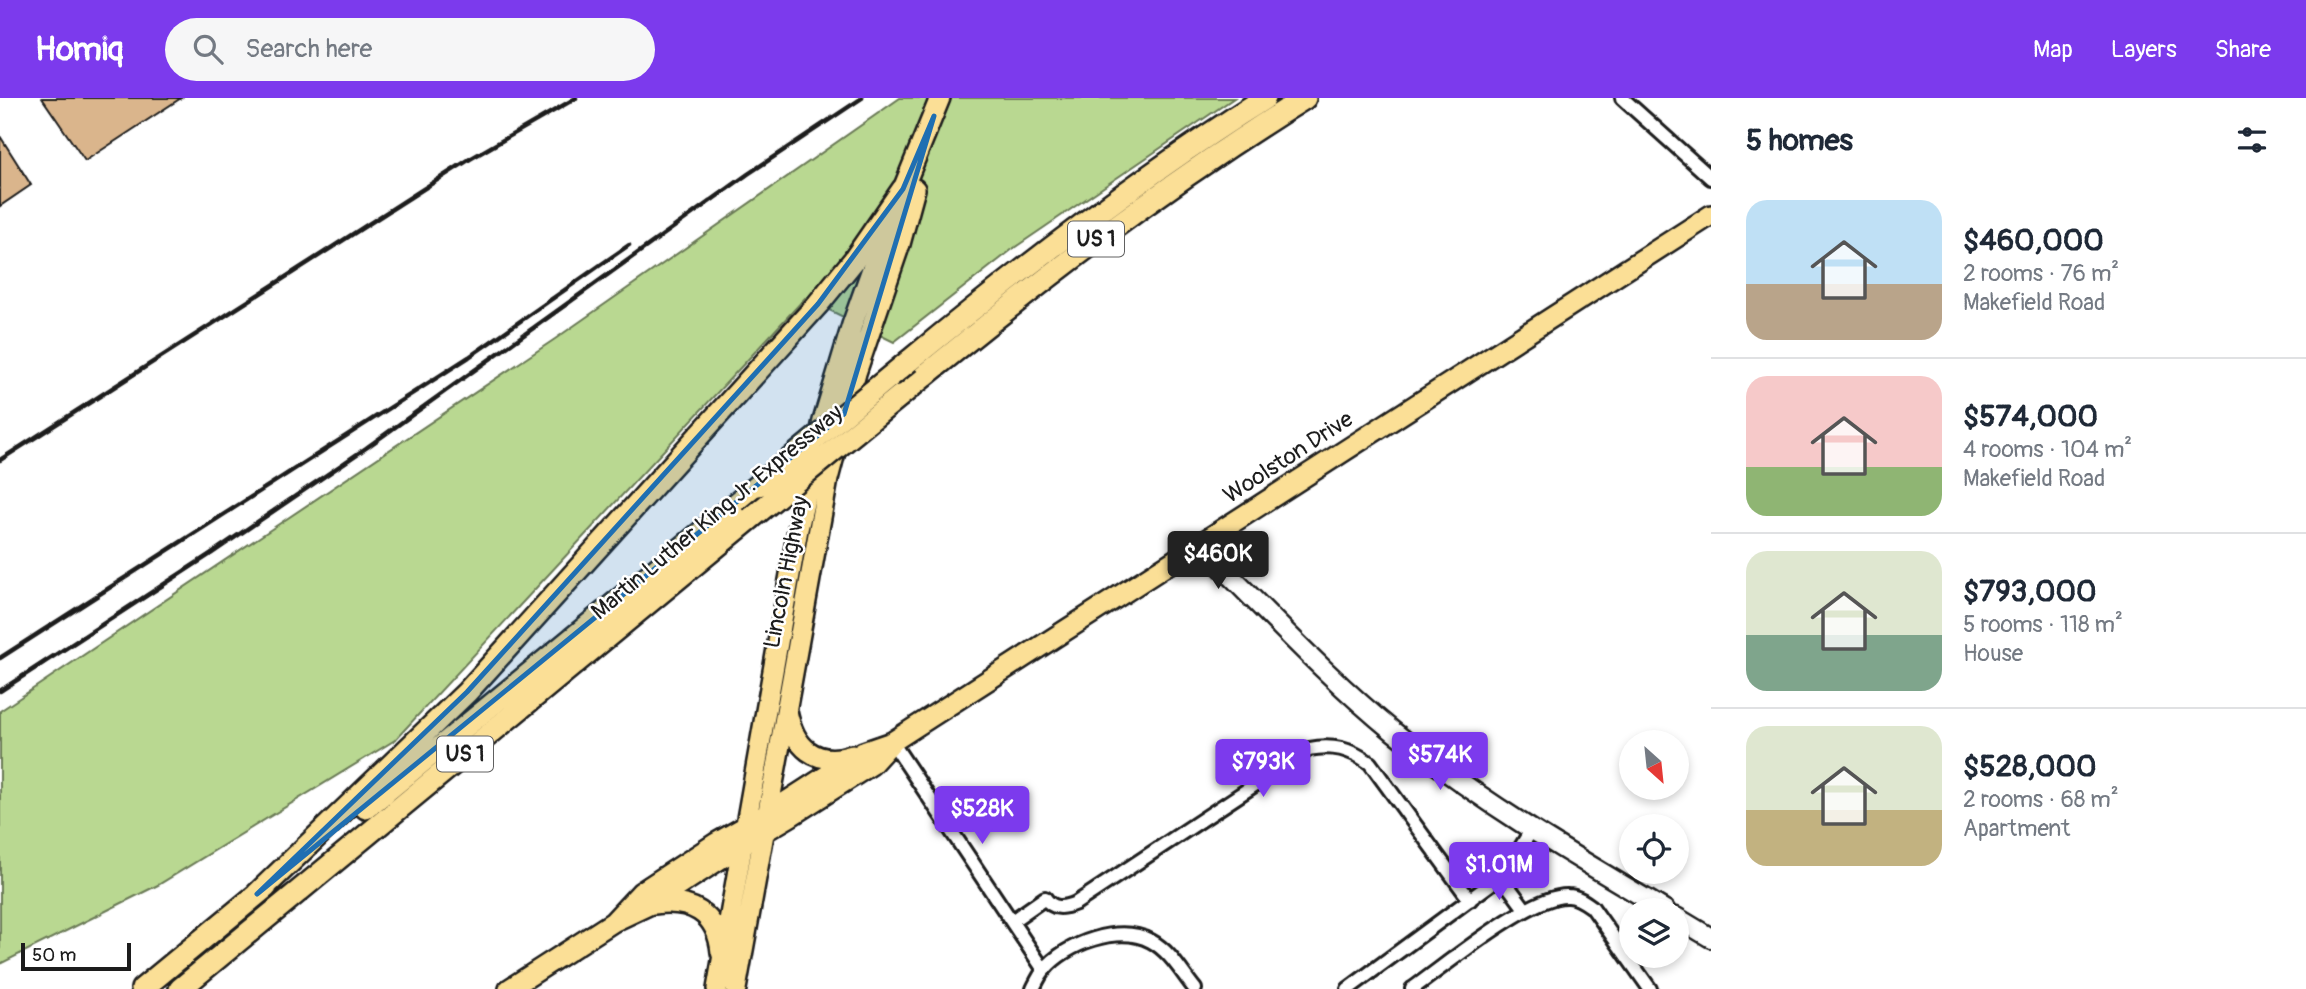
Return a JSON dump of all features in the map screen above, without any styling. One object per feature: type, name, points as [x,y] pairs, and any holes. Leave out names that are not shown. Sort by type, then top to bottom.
[{"type":"highway","name":"Martin Luther King Jr. Expressway","points":[[142,989],[414,769],[994,291],[1097,212],[1265,98]]},
{"type":"highway","name":"Martin Luther King Jr. Expressway","points":[[180,989],[1007,307],[1110,229],[1207,161],[1305,98]]},
{"type":"highway","points":[[257,894],[467,692],[818,304],[854,260],[903,189]]},
{"type":"main road","name":"Lincoln Highway","points":[[717,989],[798,529],[823,421],[852,325],[883,238],[937,107]]},
{"type":"main road","name":"Lincoln Highway","points":[[736,989],[817,532],[841,426],[900,244],[937,107]]},
{"type":"main road","name":"Woolston Drive","points":[[746,824],[767,814],[863,752],[892,742],[1711,215]]},
{"type":"main road","points":[[786,706],[794,733],[809,752],[832,760],[863,752]]},
{"type":"main road","name":"Woolston Drive","points":[[763,834],[871,765],[892,742]]},
{"type":"main road","points":[[613,922],[641,892],[746,824]]},
{"type":"main road","points":[[509,989],[613,922],[649,905],[763,834]]},
{"type":"main road","points":[[649,905],[680,903],[693,906],[703,913],[717,934],[722,961]]},
{"type":"street","points":[[1622,98],[1711,178]]},
{"type":"street","points":[[1198,544],[1336,680],[1391,730],[1483,799],[1645,898]]},
{"type":"street","points":[[892,742],[1044,970]]},
{"type":"street","points":[[1012,921],[1045,898],[1055,907],[1076,903],[1309,749],[1325,745],[1347,750],[1370,762],[1470,900]]},
{"type":"street","points":[[1348,989],[1500,875],[1513,860],[1532,829]]},
{"type":"street","points":[[1500,875],[1525,909]]},
{"type":"street","points":[[1412,989],[1525,909],[1558,897],[1572,896],[1592,906],[1650,989]]},
{"type":"street","points":[[1689,924],[1711,937]]},
{"type":"street","points":[[1033,989],[1044,970],[1062,956],[1094,937],[1111,934],[1131,935],[1151,941],[1169,955],[1195,989]]},
{"type":"highlighted area","points":[[934,116],[844,414],[257,894],[467,692],[818,304],[903,189]]},
{"type":"green space","points":[[900,98],[1234,98],[1014,248],[894,342],[805,298],[395,740],[158,885],[0,964],[0,711],[555,339]]},
{"type":"building","points":[[42,98],[181,98],[85,161]]},
{"type":"building","points":[[0,136],[31,185],[0,206]]},
{"type":"railway","points":[[0,460],[470,159],[576,98]]},
{"type":"railway","points":[[0,691],[209,555],[366,448],[748,174],[862,98]]},
{"type":"railway","points":[[0,658],[469,357],[629,245]]}]
